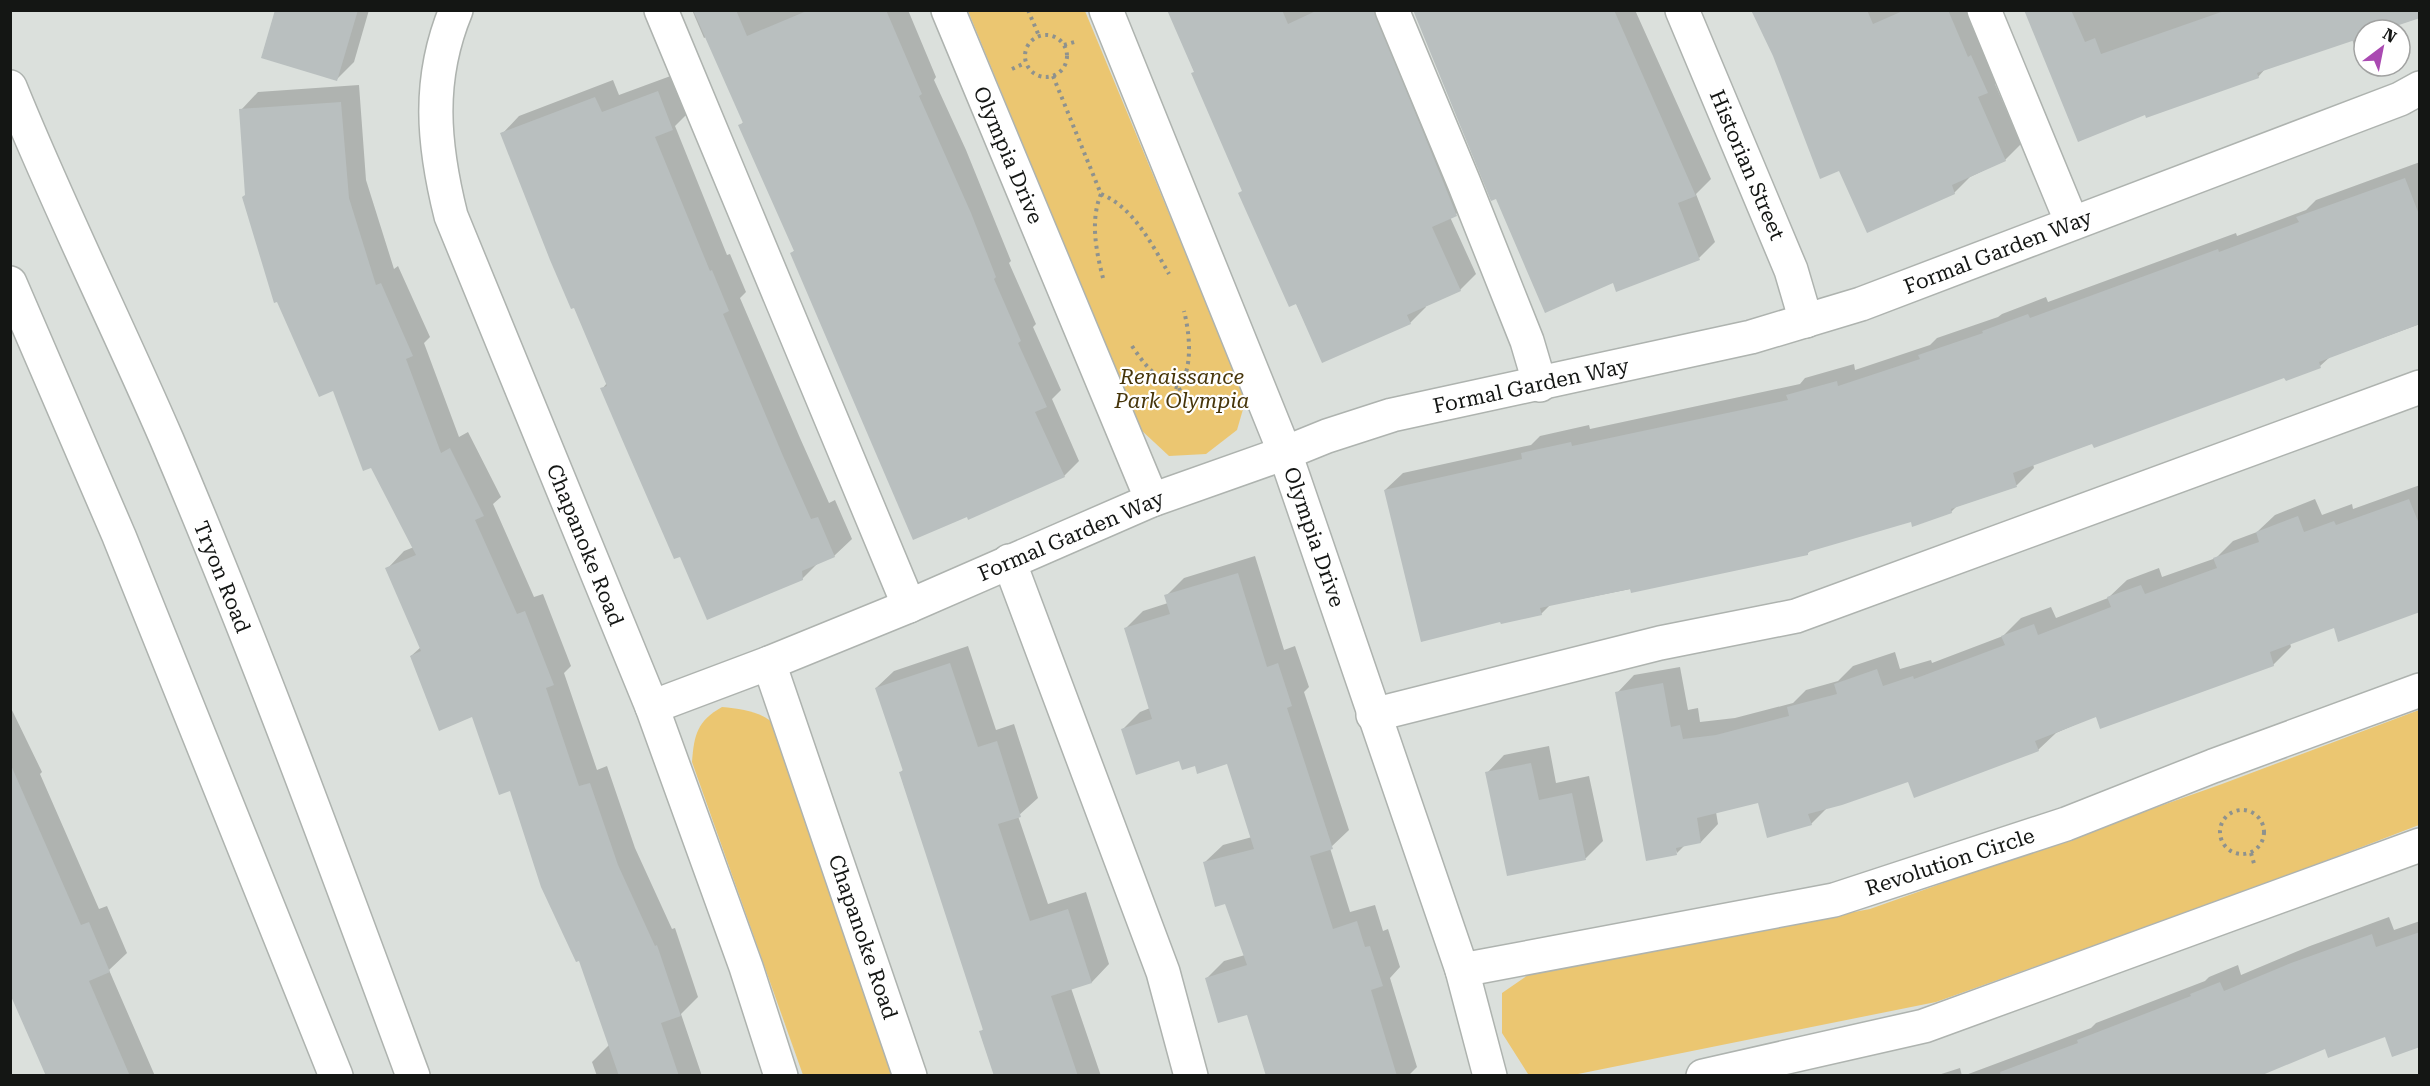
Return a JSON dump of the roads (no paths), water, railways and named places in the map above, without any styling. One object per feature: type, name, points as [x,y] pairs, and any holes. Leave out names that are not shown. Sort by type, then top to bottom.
[{"type":"street","name":"Chapanoke Road","points":[[456,10],[439,63],[435,128],[440,173],[451,216],[652,707],[746,967],[781,1076]]},
{"type":"street","points":[[661,10],[909,606]]},
{"type":"street","name":"Olympia Drive","points":[[948,10],[1152,500]]},
{"type":"street","name":"Olympia Drive","points":[[1106,10],[1285,453],[1462,970],[1490,1076]]},
{"type":"street","points":[[1392,10],[1527,341],[1539,385]]},
{"type":"street","name":"Historian Street","points":[[1682,10],[1791,270],[1806,321]]},
{"type":"street","points":[[1984,10],[2072,224]]},
{"type":"street","name":"Tryon Road","points":[[10,87],[166,440],[259,665],[413,1076]]},
{"type":"street","name":"Formal Garden Way","points":[[652,707],[769,663],[909,606],[1152,500],[1327,436],[1392,416],[1751,337],[1861,304],[2400,99],[2420,88]]},
{"type":"street","points":[[10,284],[124,547],[336,1076]]},
{"type":"street","points":[[1373,715],[1660,643],[1796,616],[2420,387]]},
{"type":"street","points":[[1009,561],[1163,972],[1191,1076]]},
{"type":"street","name":"Chapanoke Road","points":[[769,663],[910,1076]]},
{"type":"street","name":"Revolution Circle","points":[[1462,970],[1834,900],[2066,824],[2213,766],[2420,690]]},
{"type":"street","points":[[1704,1076],[1924,1026],[2420,845]]},
{"type":"park label","name":"Renaissance Park Olympia","points":[[1182,389]]}]
